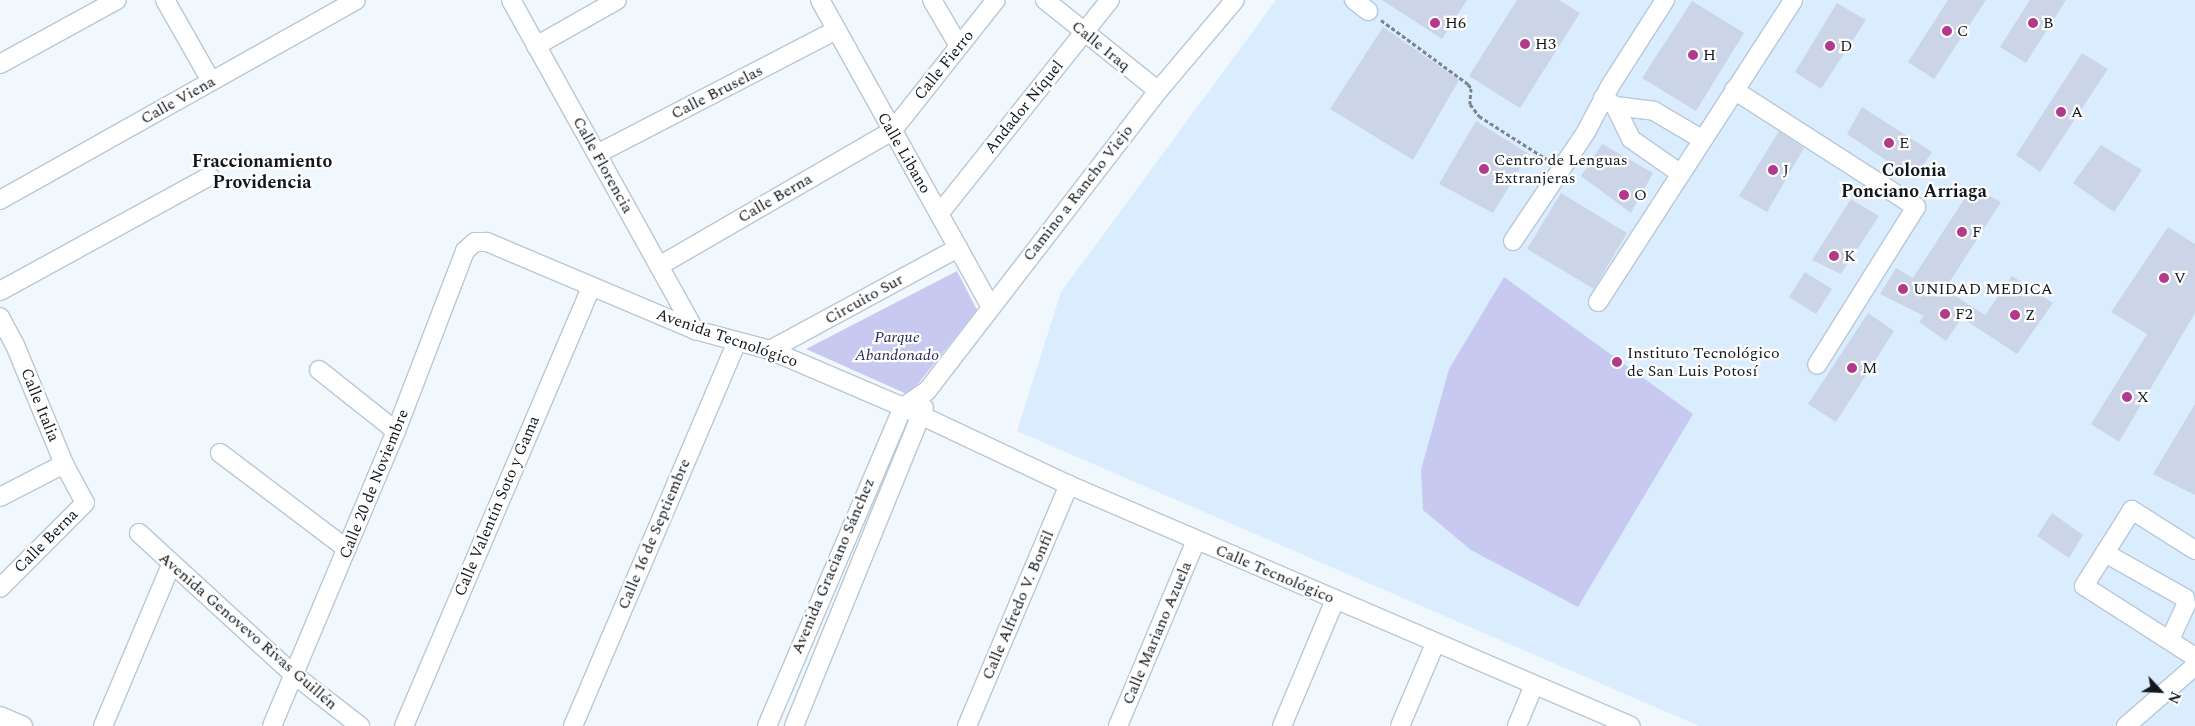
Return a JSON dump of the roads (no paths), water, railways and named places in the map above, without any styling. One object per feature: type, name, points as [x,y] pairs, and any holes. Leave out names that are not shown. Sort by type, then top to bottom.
[{"type":"street","points":[[0,64],[117,0]]},
{"type":"street","points":[[165,0],[211,81]]},
{"type":"street","name":"Calle Viena","points":[[0,200],[356,0]]},
{"type":"street","name":"Calle Florencia","points":[[511,0],[695,330]]},
{"type":"street","points":[[536,46],[617,0]]},
{"type":"street","name":"Calle Libano","points":[[820,0],[990,306]]},
{"type":"street","points":[[932,0],[959,46]]},
{"type":"street","name":"Calle Fierro","points":[[892,131],[996,0]]},
{"type":"street","name":"Calle Iraq","points":[[1044,0],[1158,91]]},
{"type":"street","name":"Andador Níquel","points":[[939,214],[1110,0]]},
{"type":"street","name":"Camino a Rancho Viejo","points":[[903,407],[927,391],[990,306],[1158,91],[1235,0]]},
{"type":"street","points":[[1354,0],[1368,11]]},
{"type":"street","points":[[1513,241],[1609,102],[1666,0]]},
{"type":"street","points":[[1598,302],[1793,0]]},
{"type":"street","name":"Calle Bruselas","points":[[597,154],[836,30]]},
{"type":"street","points":[[1734,90],[1916,208],[1817,365]]},
{"type":"street","points":[[1609,102],[1654,111],[1703,140]]},
{"type":"street","points":[[1609,102],[1631,139],[1681,174]]},
{"type":"street","name":"Calle Berna","points":[[659,266],[892,131]]},
{"type":"street","points":[[0,292],[210,176]]},
{"type":"street","name":"Avenida Tecnológico","points":[[475,242],[487,242],[695,330],[736,343],[770,350],[922,416]]},
{"type":"street","name":"Calle 20 de Noviembre","points":[[272,726],[396,431],[465,251],[475,242]]},
{"type":"street","name":"Circuito Sur","points":[[770,350],[958,248]]},
{"type":"street","name":"Calle Valentín Soto y Gama","points":[[404,726],[591,287]]},
{"type":"street","name":"Calle Italia","points":[[0,317],[8,349],[64,464],[81,492]]},
{"type":"street","name":"Calle 16 de Septiembre","points":[[573,726],[736,343]]},
{"type":"street","points":[[319,370],[396,431]]},
{"type":"street","name":"Camino a Rancho Viejo","points":[[922,416],[927,391]]},
{"type":"street","name":"Avenida Graciano Sánchez","points":[[766,726],[903,407]]},
{"type":"street","name":"Avenida Graciano Sánchez","points":[[794,726],[922,416]]},
{"type":"street","name":"Calle Tecnológico","points":[[922,416],[1069,485],[1435,644],[1631,726]]},
{"type":"street","points":[[220,453],[347,549]]},
{"type":"street","points":[[0,497],[64,464]]},
{"type":"street","name":"Calle Alfredo V. Bonfil","points":[[967,726],[1069,485]]},
{"type":"street","name":"Calle Berna","points":[[0,588],[85,503],[81,492]]},
{"type":"street","points":[[2195,550],[2132,510],[2084,586],[2195,657]]},
{"type":"street","name":"Avenida Genovevo Rivas Guillén","points":[[139,533],[171,565],[293,674],[360,726]]},
{"type":"street","name":"Calle Mariano Azuela","points":[[1118,726],[1196,540]]},
{"type":"street","points":[[2105,553],[2185,598],[2186,605],[2170,640]]},
{"type":"street","points":[[103,726],[171,565]]},
{"type":"street","points":[[1282,726],[1334,600]]},
{"type":"street","points":[[1400,726],[1435,644]]},
{"type":"street","points":[[799,646],[823,656]]},
{"type":"street","points":[[2126,726],[2195,666]]},
{"type":"street","points":[[1517,726],[1534,685]]},
{"type":"street","points":[[0,716],[23,726]]},
{"type":"place","name":"H6","points":[[1435,23]]},
{"type":"place","name":"B","points":[[2033,23]]},
{"type":"place","name":"C","points":[[1947,31]]},
{"type":"place","name":"H3","points":[[1525,44]]},
{"type":"place","name":"D","points":[[1830,46]]},
{"type":"place","name":"H","points":[[1693,55]]},
{"type":"place","name":"A","points":[[2061,112]]},
{"type":"place","name":"E","points":[[1889,143]]},
{"type":"place","name":"Centro de Lenguas Extranjeras","points":[[1484,169]]},
{"type":"place","name":"J","points":[[1773,170]]},
{"type":"place","name":"O","points":[[1624,195]]},
{"type":"place","name":"F","points":[[1962,232]]},
{"type":"place","name":"K","points":[[1834,256]]},
{"type":"place","name":"V","points":[[2164,278]]},
{"type":"place","name":"UNIDAD MEDICA","points":[[1903,289]]},
{"type":"place","name":"F2","points":[[1945,314]]},
{"type":"place","name":"Z","points":[[2015,315]]},
{"type":"place","name":"Instituto Tecnológico de San Luis Potosí","points":[[1617,362]]},
{"type":"place","name":"M","points":[[1852,368]]},
{"type":"place","name":"X","points":[[2127,397]]},
{"type":"district","name":"Fraccionamiento Providencia","points":[[262,173]]},
{"type":"district","name":"Colonia Ponciano Arriaga","points":[[1914,182]]},
{"type":"park label","name":"Parque Abandonado","points":[[897,346]]}]
